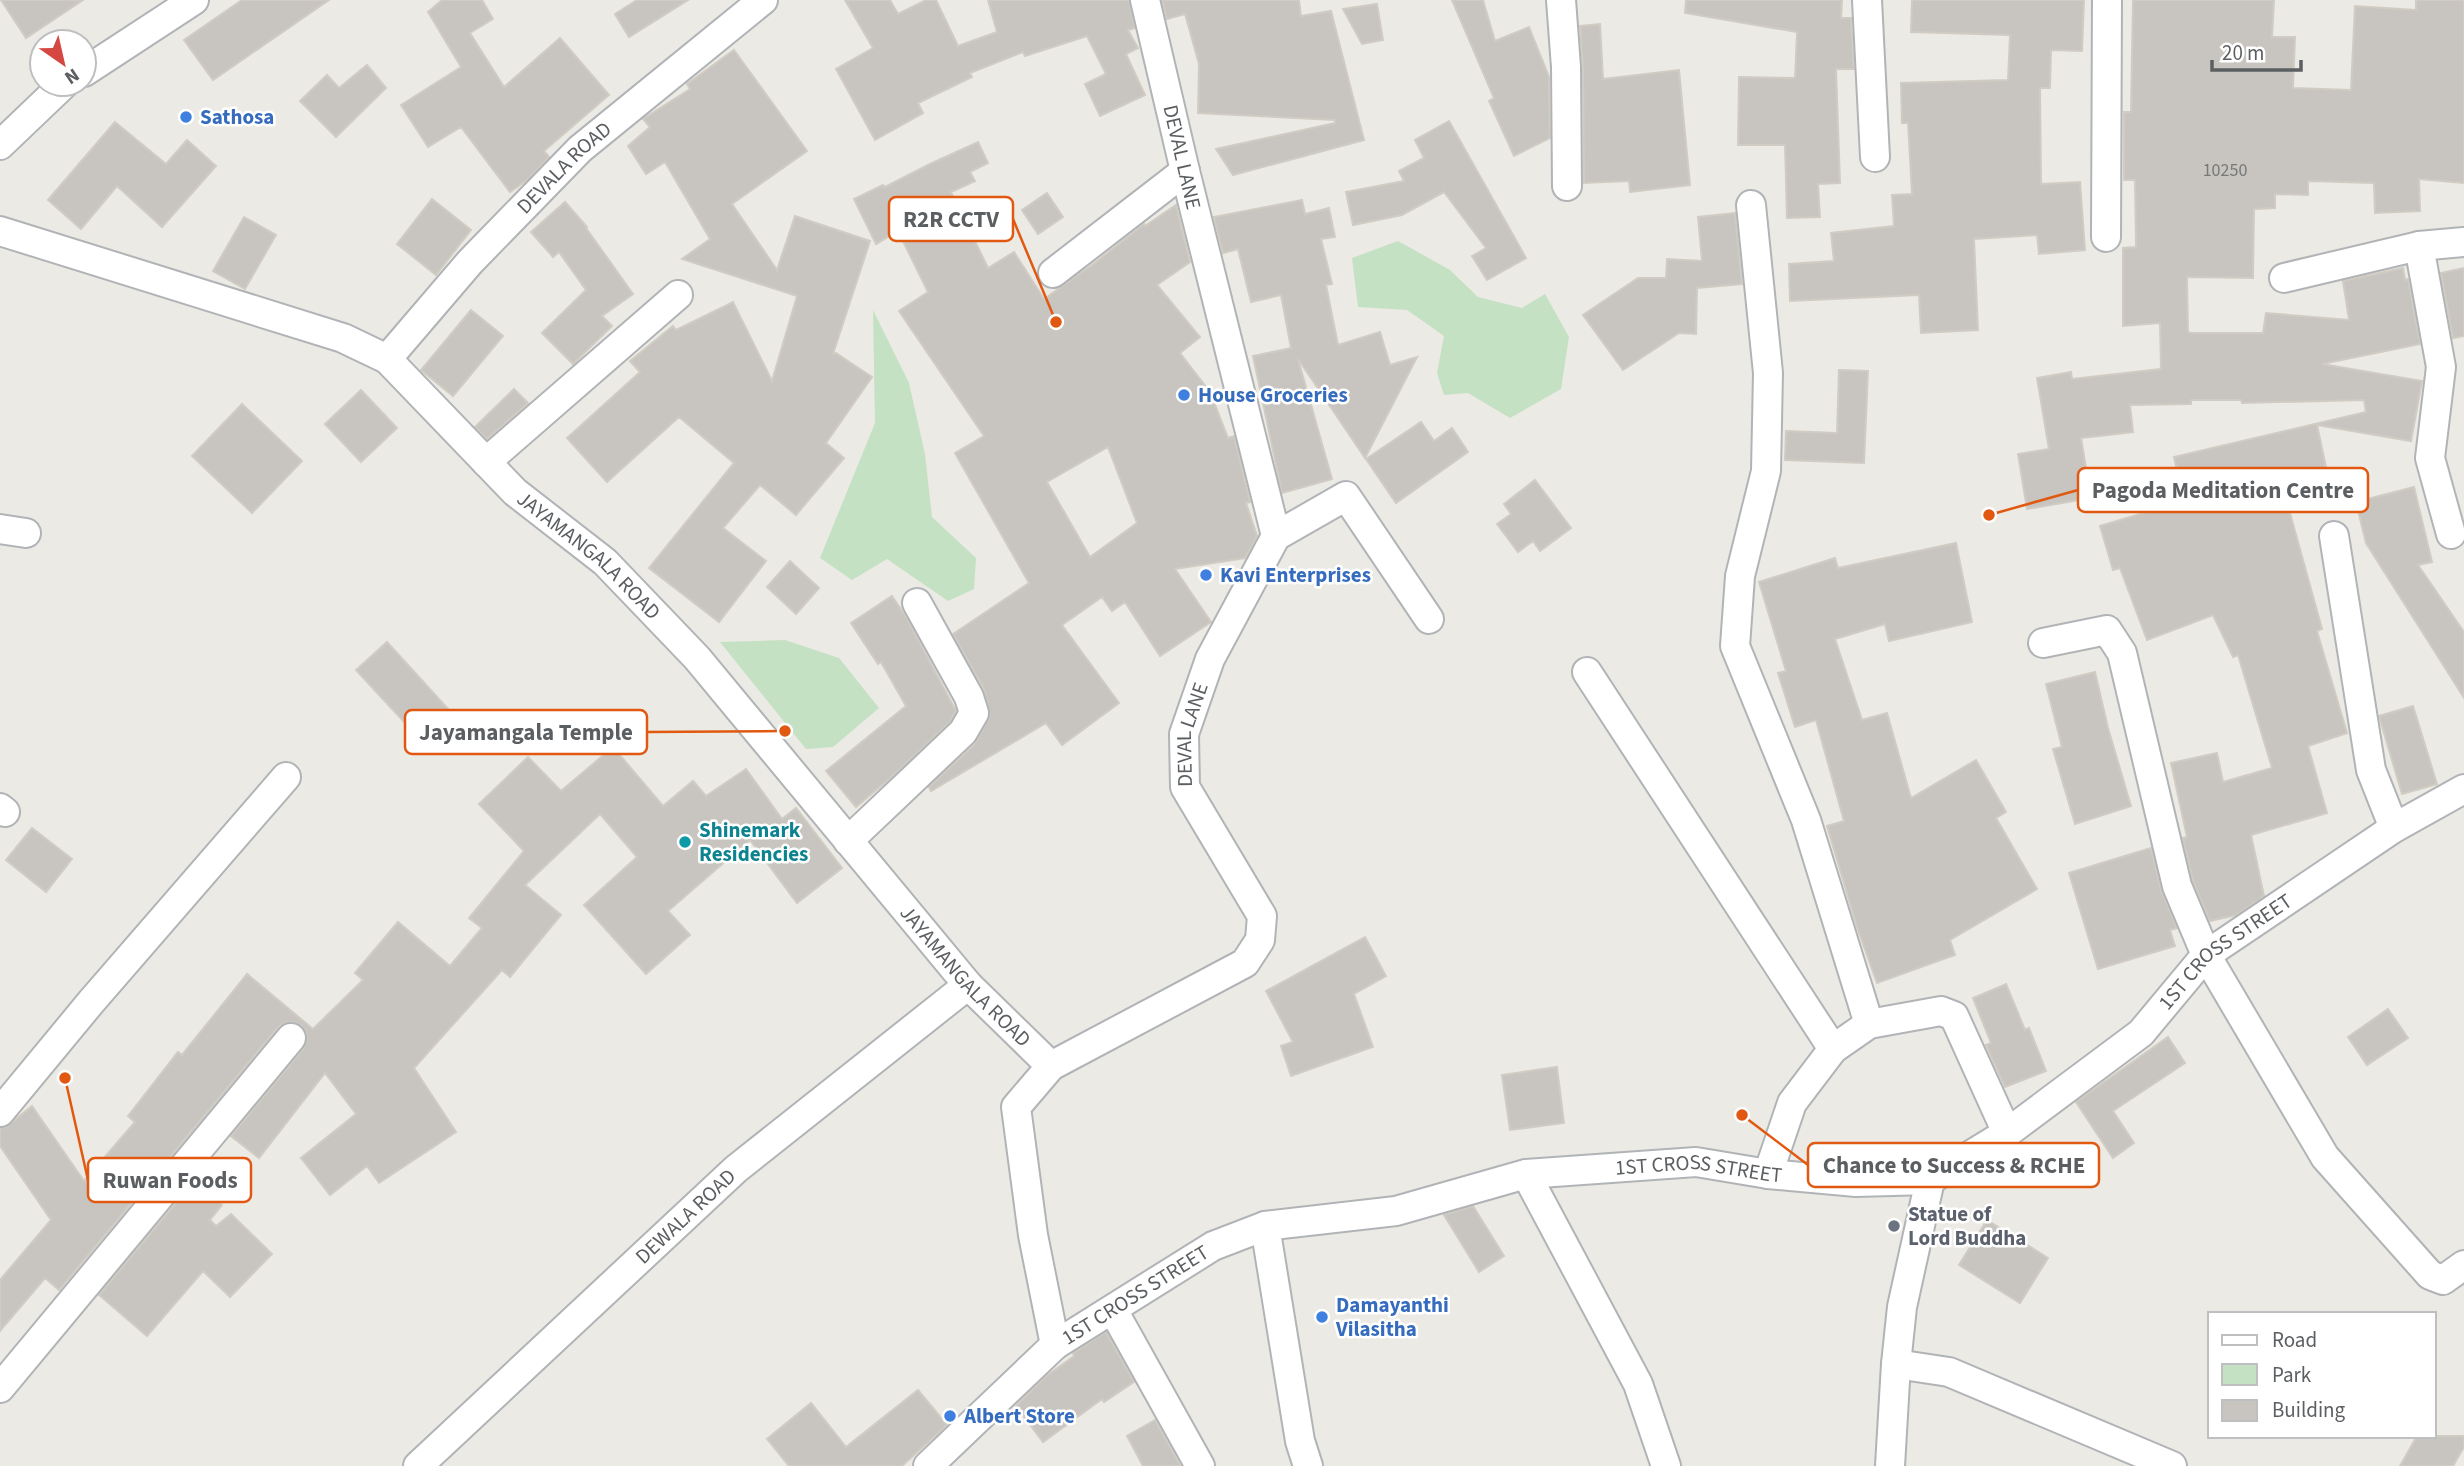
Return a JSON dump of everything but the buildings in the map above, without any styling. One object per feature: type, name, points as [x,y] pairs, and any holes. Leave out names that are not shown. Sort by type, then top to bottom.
[{"type":"street","points":[[98,63],[194,0]]},
{"type":"street","name":"DEVALA ROAD","points":[[387,359],[470,262],[580,149],[763,0]]},
{"type":"street","name":"DEVAL LANE","points":[[1055,1345],[1033,1235],[1016,1107],[1051,1066],[1245,963],[1260,940],[1262,916],[1185,787],[1184,734],[1210,659],[1276,536],[1145,0]]},
{"type":"street","points":[[1561,0],[1566,66],[1567,186]]},
{"type":"street","points":[[1867,0],[1875,157]]},
{"type":"street","points":[[2106,237],[2107,0]]},
{"type":"street","points":[[0,145],[49,98]]},
{"type":"street","points":[[1053,273],[1185,171]]},
{"type":"street","points":[[1751,205],[1768,373],[1766,471],[1740,576],[1735,646],[1806,820],[1869,1024]]},
{"type":"street","name":"JAYAMANGALA ROAD","points":[[0,231],[343,338],[387,359],[515,492],[605,562],[697,658],[968,985],[1051,1066]]},
{"type":"street","points":[[2284,278],[2419,246],[2464,242]]},
{"type":"street","points":[[2419,246],[2441,367],[2430,458],[2451,534]]},
{"type":"street","points":[[486,462],[678,295]]},
{"type":"street","points":[[1276,536],[1346,496],[1429,619]]},
{"type":"street","points":[[2334,536],[2371,771],[2394,828]]},
{"type":"street","points":[[848,841],[963,732],[974,713],[969,697],[917,603]]},
{"type":"street","points":[[2043,643],[2107,630],[2122,653],[2178,886],[2206,955],[2326,1157],[2430,1275],[2443,1280],[2464,1265]]},
{"type":"street","points":[[1587,672],[1833,1049]]},
{"type":"street","points":[[0,1112],[91,1002],[286,777]]},
{"type":"street","name":"1ST CROSS STREET","points":[[945,1460],[1055,1345],[1213,1246],[1265,1226],[1396,1211],[1526,1174],[1696,1162],[1768,1174],[1856,1182],[1930,1180],[2007,1133],[2141,1033],[2206,955],[2394,828],[2464,789]]},
{"type":"street","name":"DEWALA ROAD","points":[[418,1466],[736,1168],[968,985]]},
{"type":"street","points":[[1768,1174],[1792,1103],[1833,1049],[1869,1024],[1941,1011],[1954,1016],[2007,1133]]},
{"type":"street","points":[[0,1388],[291,1038]]},
{"type":"street","points":[[1526,1174],[1639,1384],[1666,1466]]},
{"type":"street","points":[[1890,1466],[1902,1307],[1930,1180]]},
{"type":"street","points":[[1265,1226],[1300,1441],[1308,1466]]},
{"type":"street","points":[[1113,1310],[1200,1466]]},
{"type":"street","points":[[1896,1364],[1949,1372],[2172,1466]]},
{"type":"green space","points":[[1398,241],[1450,270],[1478,297],[1522,308],[1545,294],[1569,337],[1561,389],[1510,418],[1468,393],[1444,395],[1437,373],[1444,336],[1407,310],[1358,307],[1352,258]]},
{"type":"green space","points":[[873,310],[909,383],[925,454],[932,517],[976,558],[974,589],[948,601],[887,559],[852,580],[820,558],[875,423]]},
{"type":"green space","points":[[785,640],[839,658],[879,708],[833,747],[806,749],[720,642]]},
{"type":"place","name":"Sathosa","points":[[186,117]]},
{"type":"place","name":"R2R CCTV","points":[[1056,322]]},
{"type":"place","name":"House Groceries","points":[[1184,395]]},
{"type":"place","name":"Pagoda Meditation Centre","points":[[1989,515]]},
{"type":"place","name":"Kavi Enterprises","points":[[1206,575]]},
{"type":"place","name":"Jayamangala Temple","points":[[785,731]]},
{"type":"place","name":"Shinemark Residencies","points":[[685,842]]},
{"type":"place","name":"Ruwan Foods","points":[[65,1078]]},
{"type":"place","name":"Chance to Success & RCHE","points":[[1742,1115]]},
{"type":"place","name":"Statue of Lord Buddha","points":[[1894,1226]]},
{"type":"place","name":"Damayanthi Vilasitha","points":[[1322,1317]]},
{"type":"place","name":"Albert Store","points":[[950,1416]]}]
